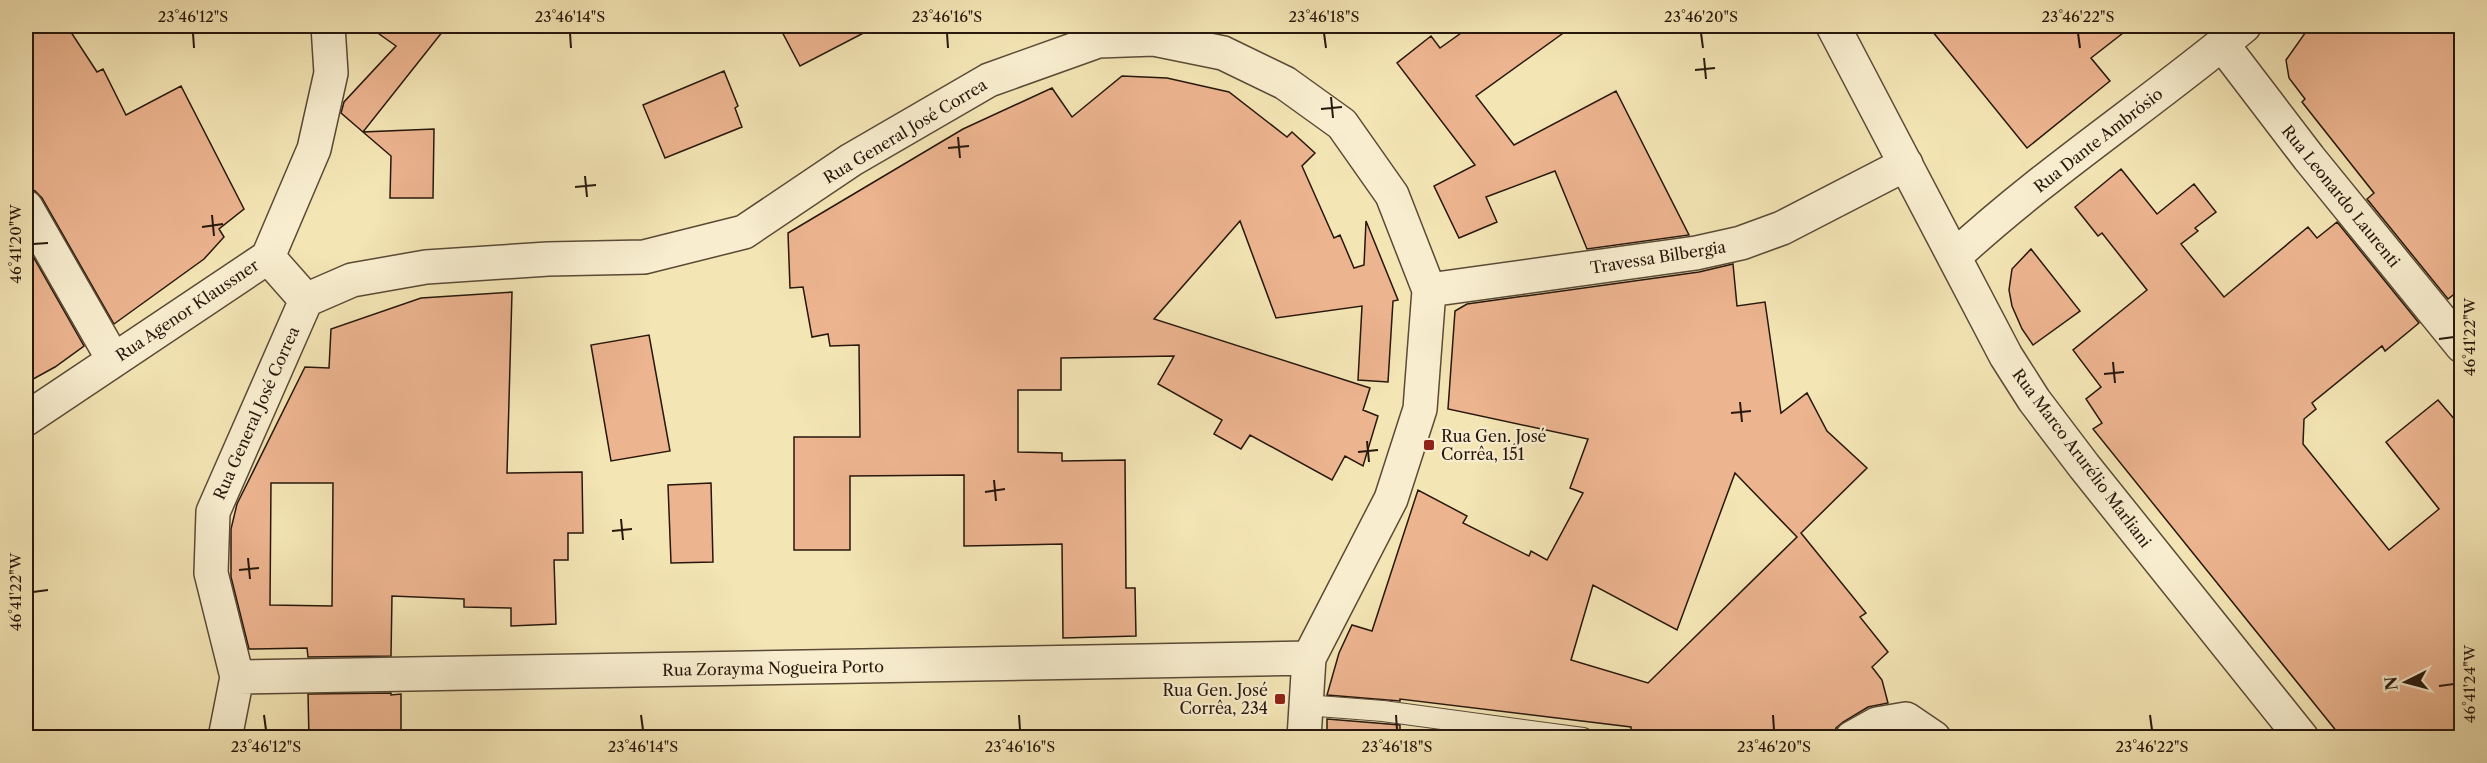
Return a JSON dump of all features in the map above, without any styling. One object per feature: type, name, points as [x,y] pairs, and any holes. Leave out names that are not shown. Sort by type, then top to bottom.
[{"type":"street","name":"Rua Agenor Klaussner","points":[[26,419],[268,257],[314,149],[331,73],[328,26]]},
{"type":"street","name":"Rua Marco Arurélio Marliani","points":[[1833,26],[2006,356],[2034,400],[2084,466],[2302,738]]},
{"type":"street","name":"Rua Dante Ambrósio","points":[[1954,257],[2038,186],[2233,35]]},
{"type":"street","name":"Rua Leonardo Laurenti","points":[[2233,35],[2309,158],[2462,346]]},
{"type":"street","name":"Rua General José Correa","points":[[225,738],[237,677],[211,573],[213,512],[306,300],[352,280],[426,267],[548,259],[644,256],[744,232],[851,160],[989,80],[1098,41],[1154,39],[1223,53],[1285,83],[1342,124],[1392,195],[1429,290],[1420,409],[1391,499],[1309,658],[1304,738]]},
{"type":"street","name":"Travessa Bilbergia","points":[[1429,290],[1696,254],[1741,243],[1782,228],[1906,164]]},
{"type":"street","points":[[26,207],[113,359]]},
{"type":"street","points":[[268,257],[306,300]]},
{"type":"street","name":"Rua Zorayma Nogueira Porto","points":[[237,677],[1309,658]]},
{"type":"street","points":[[1852,738],[1877,724],[1906,719],[1934,738]]},
{"type":"lane","points":[[1305,705],[1383,711],[1583,738]]},
{"type":"building","points":[[26,26],[67,26],[97,72],[103,69],[126,115],[181,86],[244,209],[219,229],[224,237],[204,259],[114,324],[42,198],[35,191],[26,188]]},
{"type":"building","points":[[368,26],[447,26],[363,132],[341,113],[344,102],[396,46]]},
{"type":"building","points":[[779,26],[877,26],[800,66]]},
{"type":"building","points":[[1471,26],[1573,26],[1476,96],[1514,145],[1616,91],[1689,235],[1587,249],[1555,171],[1486,197],[1497,222],[1459,238],[1434,186],[1475,165],[1397,63],[1431,36],[1440,48]]},
{"type":"building","points":[[1928,26],[2132,26],[2091,58],[2110,81],[2027,148]]},
{"type":"building","points":[[2310,26],[2462,26],[2462,288],[2448,299],[2367,199],[2374,193],[2302,102],[2305,99],[2289,78],[2286,60]]},
{"type":"building","points":[[724,71],[738,106],[735,108],[742,127],[665,158],[643,105]]},
{"type":"building","points":[[1122,76],[1167,78],[1229,92],[1287,137],[1292,132],[1315,153],[1302,166],[1334,238],[1340,235],[1354,268],[1364,265],[1366,221],[1398,300],[1393,301],[1388,382],[1358,380],[1362,306],[1276,318],[1240,221],[1154,319],[1370,388],[1363,410],[1378,416],[1363,466],[1345,456],[1332,480],[1250,435],[1241,449],[1214,434],[1222,420],[1158,384],[1174,356],[1061,358],[1061,390],[1018,390],[1018,452],[1062,453],[1062,461],[1125,460],[1126,588],[1135,588],[1136,636],[1063,638],[1062,544],[964,546],[964,475],[850,476],[850,550],[794,550],[794,437],[860,437],[859,345],[830,346],[828,334],[812,337],[803,287],[790,288],[788,233],[963,129],[1052,88],[1072,117]]},
{"type":"building","points":[[434,129],[433,198],[390,198],[391,156],[363,132]]},
{"type":"building","points":[[2121,169],[2157,214],[2194,184],[2216,212],[2195,228],[2198,231],[2181,244],[2224,297],[2308,227],[2317,238],[2337,222],[2419,323],[2385,351],[2382,346],[2312,403],[2316,409],[2304,419],[2303,444],[2389,550],[2439,509],[2386,442],[2438,400],[2462,428],[2462,738],[2342,738],[2093,429],[2102,423],[2086,399],[2101,387],[2073,350],[2147,290],[2102,233],[2098,236],[2075,207]]},
{"type":"building","points":[[26,244],[84,346],[55,367],[26,383]]},
{"type":"building","points":[[2031,249],[2080,311],[2033,345],[2022,329],[2012,306],[2009,290],[2012,269]]},
{"type":"building","points":[[1733,264],[1737,306],[1765,302],[1781,413],[1807,393],[1827,431],[1867,468],[1801,533],[1866,613],[1860,617],[1888,652],[1872,667],[1882,680],[1888,703],[1868,707],[1843,722],[1836,728],[1833,738],[1631,738],[1631,727],[1400,699],[1400,701],[1327,695],[1339,653],[1352,625],[1372,631],[1418,490],[1467,516],[1463,523],[1529,556],[1531,551],[1547,560],[1583,493],[1570,488],[1588,439],[1448,409],[1455,311],[1467,304],[1699,272]],"holes":[[[1735,473],[1797,537],[1648,683],[1571,660],[1593,585],[1677,630]]]},
{"type":"building","points":[[512,292],[507,473],[582,472],[583,533],[568,533],[568,560],[554,560],[556,624],[511,626],[511,608],[464,607],[464,599],[392,596],[391,656],[308,657],[307,648],[249,649],[231,577],[231,529],[237,504],[305,367],[329,368],[331,329],[421,298]],"holes":[[[271,483],[333,483],[332,606],[270,605]]]},
{"type":"building","points":[[649,335],[670,451],[611,461],[591,345]]},
{"type":"building","points":[[711,483],[713,562],[671,563],[668,485]]},
{"type":"building","points":[[391,693],[391,695],[401,694],[401,738],[309,738],[308,694]]},
{"type":"building","points":[[1327,719],[1400,725],[1400,738],[1327,738]]},
{"type":"place","name":"Rua Gen. José Corrêa, 151","points":[[1429,445]]},
{"type":"place","name":"Rua Gen. José Corrêa, 234","points":[[1280,699]]}]
